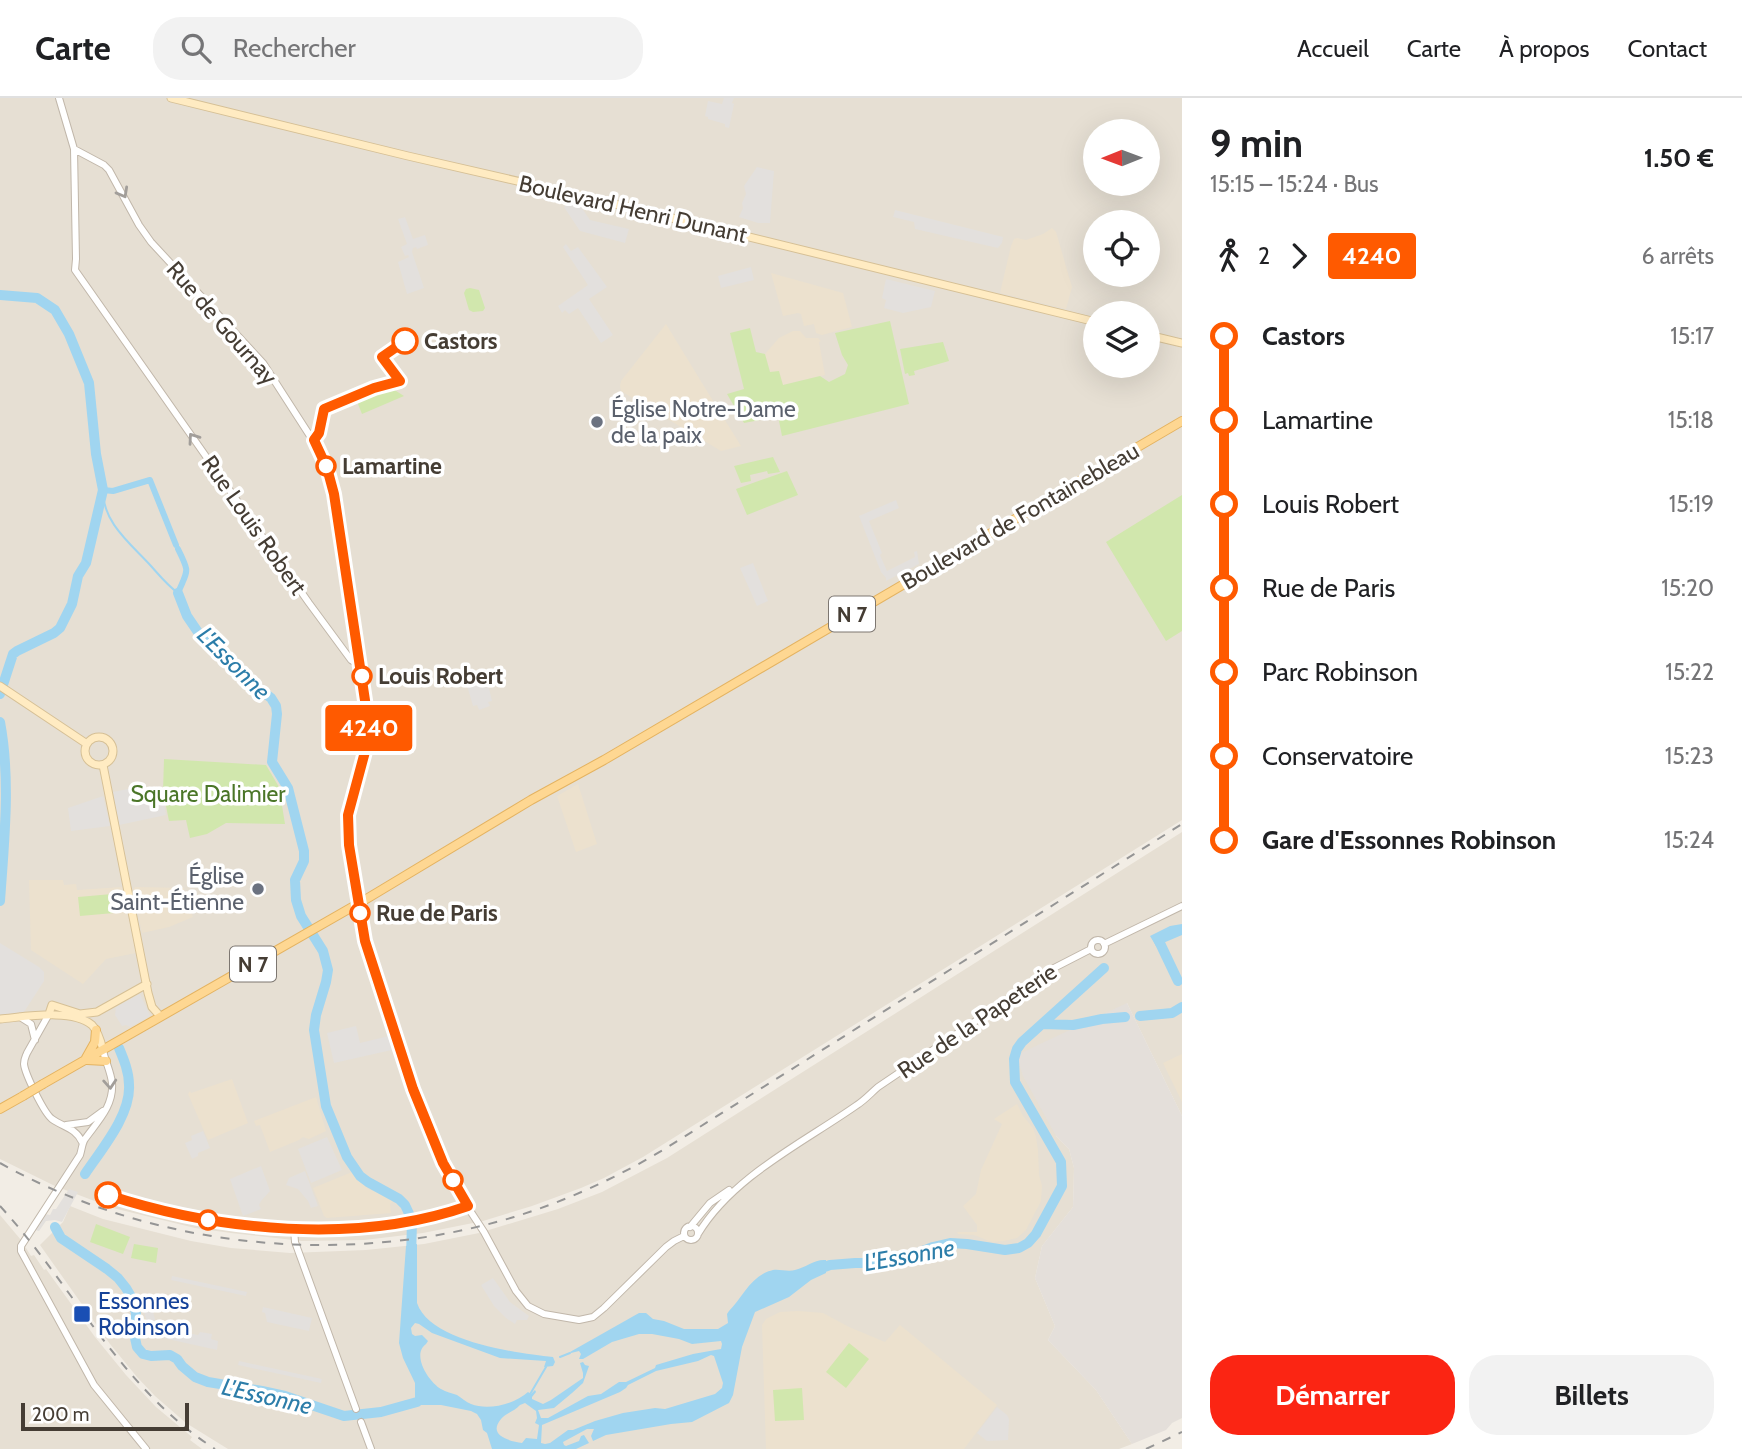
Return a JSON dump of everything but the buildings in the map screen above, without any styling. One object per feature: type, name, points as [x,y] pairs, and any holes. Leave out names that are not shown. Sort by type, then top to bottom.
[{"type":"main road","name":"Boulevard Henri Dunant","points":[[171,98],[1083,320]]},
{"type":"main road","points":[[1160,338],[1182,343]]},
{"type":"main road","name":"Boulevard de Fontainebleau","points":[[359,902],[1182,421]]},
{"type":"main road","points":[[3,688],[87,744]]},
{"type":"main road","points":[[97,737],[110,742],[113,749],[113,755],[103,765],[88,760],[85,752],[91,739],[97,737]]},
{"type":"main road","points":[[103,765],[146,984],[152,1007],[160,1016]]},
{"type":"main road","name":"N 7","points":[[0,1109],[359,902]]},
{"type":"main road","points":[[49,1014],[52,1005],[80,1014],[97,1012],[146,984]]},
{"type":"main road","points":[[89,1023],[97,1012]]},
{"type":"main road","points":[[0,1019],[49,1014],[65,1016],[89,1023],[106,1048]]},
{"type":"main road","points":[[84,1060],[95,1042],[96,1030]]},
{"type":"main road","points":[[84,1060],[106,1061]]},
{"type":"street","points":[[59,98],[74,149]]},
{"type":"street","name":"Rue Louis Robert","points":[[74,149],[75,270],[351,660],[360,662]]},
{"type":"street","name":"Rue de Gournay","points":[[74,149],[109,170],[145,234],[254,352],[321,453],[331,480],[369,727],[348,815],[349,845],[369,953],[413,1089],[443,1163],[521,1299],[541,1313],[571,1320],[584,1320],[598,1315],[666,1247],[684,1236]]},
{"type":"street","name":"Rue de la Papeterie","points":[[698,1234],[732,1191],[860,1104],[878,1087],[1054,968],[1091,949],[1096,940],[1104,944],[1182,906]]},
{"type":"street","points":[[49,1014],[24,1060],[25,1069],[45,1111],[53,1119],[76,1132],[82,1142]]},
{"type":"street","points":[[20,1017],[31,1024],[35,1040]]},
{"type":"street","points":[[106,1048],[106,1061],[112,1083],[107,1107],[99,1122],[82,1142],[80,1155],[21,1246],[21,1251],[94,1385],[146,1449]]},
{"type":"street","name":"Rue de la Papeterie","points":[[690,1227],[710,1203],[766,1161],[867,1097]]},
{"type":"street","points":[[65,1126],[88,1122],[107,1107]]},
{"type":"street","points":[[690,1227],[696,1229],[698,1234],[692,1240],[687,1240],[684,1236],[685,1230],[690,1227]]},
{"type":"street","points":[[294,1229],[295,1242],[356,1409]]},
{"type":"street","points":[[361,1422],[371,1449]]},
{"type":"shaded area","points":[[0,98],[1182,98],[1182,820],[643,1157],[604,1178],[532,1206],[483,1221],[423,1233],[364,1240],[302,1241],[195,1228],[113,1208],[55,1186],[0,1159]]},
{"type":"shaded area","points":[[724,98],[734,98],[729,128],[705,116],[708,101],[722,104]]},
{"type":"shaded area","points":[[757,167],[774,171],[770,223],[758,223],[739,217],[746,194],[744,186]]},
{"type":"shaded area","points":[[572,202],[579,204],[590,220],[629,229],[625,243],[580,231],[564,207]]},
{"type":"shaded area","points":[[895,210],[1003,237],[1002,243],[998,248],[915,229],[914,222],[893,217]]},
{"type":"shaded area","points":[[405,217],[413,239],[425,235],[428,245],[413,248],[412,252],[424,288],[407,294],[398,262],[409,257],[405,256],[401,247],[407,244],[398,219]]},
{"type":"shaded area","points":[[1052,228],[1056,232],[1072,287],[1066,309],[1000,293],[1014,239],[1026,240]]},
{"type":"shaded area","points":[[566,244],[571,251],[578,247],[607,287],[589,299],[613,335],[601,343],[578,308],[569,314],[565,310],[562,313],[558,306],[588,285],[563,247]]},
{"type":"shaded area","points":[[751,267],[754,280],[721,288],[718,276]]},
{"type":"shaded area","points":[[771,273],[843,293],[852,327],[822,335],[816,333],[814,324],[804,326],[801,314],[783,316]]},
{"type":"shaded area","points":[[886,279],[935,291],[931,307],[903,313],[884,308],[886,300],[882,298]]},
{"type":"shaded area","points":[[666,324],[741,446],[721,451],[621,391],[621,381]]},
{"type":"shaded area","points":[[793,331],[800,331],[806,338],[818,338],[821,341],[819,342],[825,375],[783,385],[770,372],[765,354],[779,338]]},
{"type":"shaded area","points":[[896,500],[899,508],[869,521],[882,553],[880,555],[887,571],[915,557],[914,552],[917,551],[919,564],[886,581],[859,516]]},
{"type":"shaded area","points":[[753,563],[768,601],[757,606],[740,568]]},
{"type":"shaded area","points":[[466,682],[489,688],[492,701],[488,702],[490,706],[479,710],[477,705],[473,706]]},
{"type":"shaded area","points":[[578,784],[597,844],[576,852],[557,796]]},
{"type":"shaded area","points":[[138,787],[140,795],[162,791],[166,815],[119,825],[113,792]]},
{"type":"shaded area","points":[[103,796],[110,826],[71,831],[68,808]]},
{"type":"shaded area","points":[[1182,832],[1182,1116],[1127,1003],[1056,1136],[1069,1149],[1074,1168],[1073,1207],[1042,1246],[1035,1278],[1055,1326],[1048,1340],[1096,1390],[1132,1444],[1119,1449],[228,1449],[186,1423],[137,1377],[110,1344],[40,1245],[63,1222],[70,1206],[103,1219],[191,1241],[231,1248],[290,1253],[424,1244],[479,1233],[558,1209],[602,1192],[667,1158]]},
{"type":"shaded area","points":[[29,880],[63,880],[64,885],[76,884],[77,890],[122,887],[136,953],[106,959],[83,984],[31,950]]},
{"type":"shaded area","points":[[135,887],[184,888],[193,917],[169,927],[142,933],[133,890]]},
{"type":"shaded area","points":[[0,943],[44,972],[44,981],[24,1012],[0,1015]]},
{"type":"shaded area","points":[[140,994],[150,1016],[130,1027],[122,1026],[115,1015],[116,1007]]},
{"type":"shaded area","points":[[1127,1003],[1182,1116],[1182,1418],[1166,1430],[1132,1444],[1096,1390],[1048,1340],[1055,1326],[1035,1278],[1042,1246],[1073,1207],[1074,1168],[1069,1149],[1056,1136],[1023,1076],[1018,1060],[1019,1054]]},
{"type":"shaded area","points":[[356,1026],[360,1043],[393,1035],[396,1049],[334,1063],[327,1033]]},
{"type":"shaded area","points":[[1182,1054],[1182,1102],[1163,1063]]},
{"type":"shaded area","points":[[232,1079],[248,1123],[208,1140],[188,1094],[190,1091],[191,1093]]},
{"type":"shaded area","points":[[316,1097],[326,1131],[309,1139],[303,1137],[270,1152],[260,1125],[256,1126],[254,1121]]},
{"type":"shaded area","points":[[1017,1104],[1036,1137],[1042,1186],[1041,1201],[1026,1230],[1017,1238],[992,1242],[974,1235],[958,1234],[957,1232],[977,1232],[977,1225],[963,1206],[976,1194],[981,1170],[1002,1124],[994,1119]]},
{"type":"shaded area","points":[[203,1131],[210,1148],[192,1159],[185,1143],[192,1140],[191,1136]]},
{"type":"shaded area","points":[[327,1137],[342,1170],[311,1183],[298,1149]]},
{"type":"shaded area","points":[[261,1166],[270,1191],[259,1205],[261,1209],[243,1216],[230,1179]]},
{"type":"shaded area","points":[[305,1171],[318,1206],[311,1208],[298,1189],[286,1185],[289,1178]]},
{"type":"shaded area","points":[[352,1172],[368,1189],[394,1200],[390,1204],[391,1213],[327,1218],[324,1216],[313,1188]]},
{"type":"shaded area","points":[[69,1189],[78,1192],[62,1222],[46,1221],[39,1231],[35,1230],[45,1214],[50,1215],[53,1209],[56,1209]]},
{"type":"shaded area","points":[[132,1195],[217,1215],[216,1218],[130,1200]]},
{"type":"shaded area","points":[[0,1215],[31,1256],[34,1255],[44,1270],[46,1269],[126,1375],[202,1449],[0,1449]]},
{"type":"shaded area","points":[[172,1276],[247,1292],[246,1296],[171,1280]]},
{"type":"shaded area","points":[[493,1278],[510,1302],[529,1316],[527,1320],[517,1320],[515,1324],[494,1306],[481,1285]]},
{"type":"shaded area","points":[[151,1304],[157,1327],[162,1328],[165,1324],[182,1328],[182,1332],[212,1334],[211,1339],[218,1341],[217,1350],[154,1336],[142,1306]]},
{"type":"shaded area","points":[[263,1307],[312,1318],[309,1331],[267,1322],[265,1313],[262,1312]]},
{"type":"shaded area","points":[[780,1312],[823,1313],[885,1342],[900,1325],[997,1405],[964,1449],[766,1449],[762,1325],[766,1319]]},
{"type":"shaded area","points":[[239,1361],[322,1379],[321,1383],[238,1365]]},
{"type":"shaded area","points":[[997,1407],[1009,1419],[1008,1440],[987,1441],[977,1433]]},
{"type":"green space","points":[[470,288],[479,290],[485,308],[483,311],[469,310],[464,293]]},
{"type":"green space","points":[[890,321],[909,404],[782,436],[777,411],[761,415],[760,420],[744,423],[727,394],[744,389],[730,333],[750,328],[756,352],[765,354],[770,372],[779,371],[783,385],[820,376],[829,382],[845,374],[848,365],[835,333]]},
{"type":"green space","points":[[943,342],[949,361],[914,371],[915,375],[905,374],[900,349]]},
{"type":"green space","points":[[393,389],[404,396],[362,414],[356,399]]},
{"type":"green space","points":[[773,457],[780,472],[768,474],[767,471],[750,475],[751,481],[741,483],[734,466]]},
{"type":"green space","points":[[787,471],[798,495],[747,515],[736,489]]},
{"type":"green space","points":[[1182,495],[1182,631],[1166,641],[1106,542]]},
{"type":"green space","name":"Square Dalimier","points":[[164,759],[266,765],[279,787],[285,824],[226,823],[207,834],[190,838],[186,820],[169,821],[163,791]]},
{"type":"green space","points":[[112,894],[114,913],[80,916],[78,897]]},
{"type":"green space","points":[[96,1224],[130,1237],[123,1254],[90,1242]]},
{"type":"green space","points":[[134,1244],[158,1248],[156,1263],[131,1258]]},
{"type":"green space","points":[[849,1343],[869,1359],[846,1388],[826,1372]]},
{"type":"green space","points":[[802,1388],[804,1420],[775,1421],[773,1390]]},
{"type":"water","points":[[1182,924],[1182,935],[1156,946],[1150,936],[1170,926]]},
{"type":"water","points":[[417,1244],[417,1303],[425,1316],[439,1327],[476,1343],[553,1357],[555,1362],[553,1366],[544,1367],[546,1361],[500,1358],[432,1333],[415,1323],[411,1328],[412,1334],[422,1335],[428,1341],[420,1355],[423,1368],[431,1381],[441,1389],[471,1404],[485,1407],[509,1403],[535,1390],[532,1399],[543,1404],[583,1378],[580,1363],[589,1366],[583,1383],[572,1393],[554,1408],[538,1410],[541,1418],[548,1418],[588,1396],[601,1394],[619,1382],[626,1382],[655,1368],[656,1365],[721,1349],[721,1341],[692,1344],[679,1339],[639,1334],[612,1342],[583,1359],[579,1359],[579,1351],[570,1352],[639,1313],[646,1313],[653,1319],[684,1329],[718,1329],[728,1323],[727,1314],[748,1287],[765,1273],[773,1270],[795,1270],[826,1260],[826,1273],[811,1280],[789,1297],[755,1312],[742,1347],[729,1403],[692,1422],[606,1435],[593,1441],[591,1436],[594,1429],[587,1429],[563,1442],[566,1446],[579,1441],[584,1435],[589,1443],[576,1449],[492,1449],[477,1414],[441,1405],[405,1405],[415,1400],[415,1383],[399,1343],[406,1246]],"holes":[[[714,1356],[723,1383],[722,1388],[715,1394],[665,1409],[623,1413],[568,1430],[550,1443],[541,1443],[542,1425],[620,1392],[656,1371],[698,1361]],[[525,1403],[536,1411],[535,1423],[539,1425],[537,1439],[526,1438],[522,1443],[498,1434],[497,1425],[501,1419]]]},
{"type":"waterway","name":"L'Essonne","points":[[0,295],[37,298],[55,310],[69,334],[89,383],[96,454],[103,490],[86,563],[78,576],[72,604],[60,628],[13,654],[0,694]]},
{"type":"waterway","name":"L'Essonne","points":[[103,490],[113,491],[150,480],[176,545]]},
{"type":"waterway","name":"L'Essonne","points":[[103,490],[107,512],[119,532],[178,593]]},
{"type":"waterway","name":"L'Essonne","points":[[178,549],[186,571],[178,593]]},
{"type":"waterway","name":"L'Essonne","points":[[178,593],[187,616],[202,638],[230,666],[271,698],[276,706],[272,762],[288,788],[304,851],[304,861],[295,880],[296,900],[301,916],[323,951],[328,970],[314,1030],[326,1106],[347,1157],[360,1176],[405,1205],[412,1220],[411,1259]]},
{"type":"waterway","points":[[0,722],[6,789],[0,901]]},
{"type":"waterway","points":[[1158,939],[1178,981]]},
{"type":"waterway","name":"L'Essonne","points":[[814,1271],[830,1265],[900,1260],[950,1243],[1005,1250],[1019,1248],[1028,1243],[1036,1234],[1062,1186],[1061,1162],[1015,1082],[1014,1059],[1022,1042],[1104,968]]},
{"type":"waterway","points":[[1140,1016],[1172,1013],[1182,1007]]},
{"type":"waterway","points":[[1043,1024],[1073,1025],[1125,1017]]},
{"type":"waterway","name":"L'Essonne","points":[[85,1174],[114,1132],[125,1108],[129,1080],[119,1048]]},
{"type":"waterway","name":"L'Essonne","points":[[55,1227],[61,1238],[107,1269],[126,1288],[133,1300],[136,1314],[137,1347],[143,1354],[170,1355],[195,1377],[208,1382],[285,1396],[344,1416],[381,1412],[417,1402]]},
{"type":"waterway","name":"L'Essonne","points":[[560,1357],[570,1353]]},
{"type":"waterway","points":[[529,1396],[546,1367]]},
{"type":"railway","points":[[0,1163],[59,1192],[122,1215],[186,1231],[251,1241],[318,1245],[384,1242],[450,1233],[514,1217],[590,1188],[663,1150],[1182,824]]},
{"type":"railway","points":[[0,1206],[151,1396],[181,1424],[215,1449]]},
{"type":"railway","points":[[1146,1449],[1182,1432]]},
{"type":"bus line","name":"4240","points":[[108,1195],[141,1206],[213,1221],[294,1229],[335,1229],[418,1221],[468,1206],[443,1163],[413,1089],[365,941],[349,845],[348,815],[369,727],[334,494],[327,468],[314,440],[318,438],[324,409],[374,388],[400,381],[382,357],[405,341]]},
{"type":"place","name":"Castors","points":[[405,341]]},
{"type":"place","name":"Église Notre-Dame de la paix","points":[[597,422]]},
{"type":"place","name":"Lamartine","points":[[326,466]]},
{"type":"place","name":"Louis Robert","points":[[362,676]]},
{"type":"place","name":"Église Saint-Étienne","points":[[258,889]]},
{"type":"place","name":"Rue de Paris","points":[[360,913]]},
{"type":"place","name":"Essonnes Robinson","points":[[82,1314]]}]
